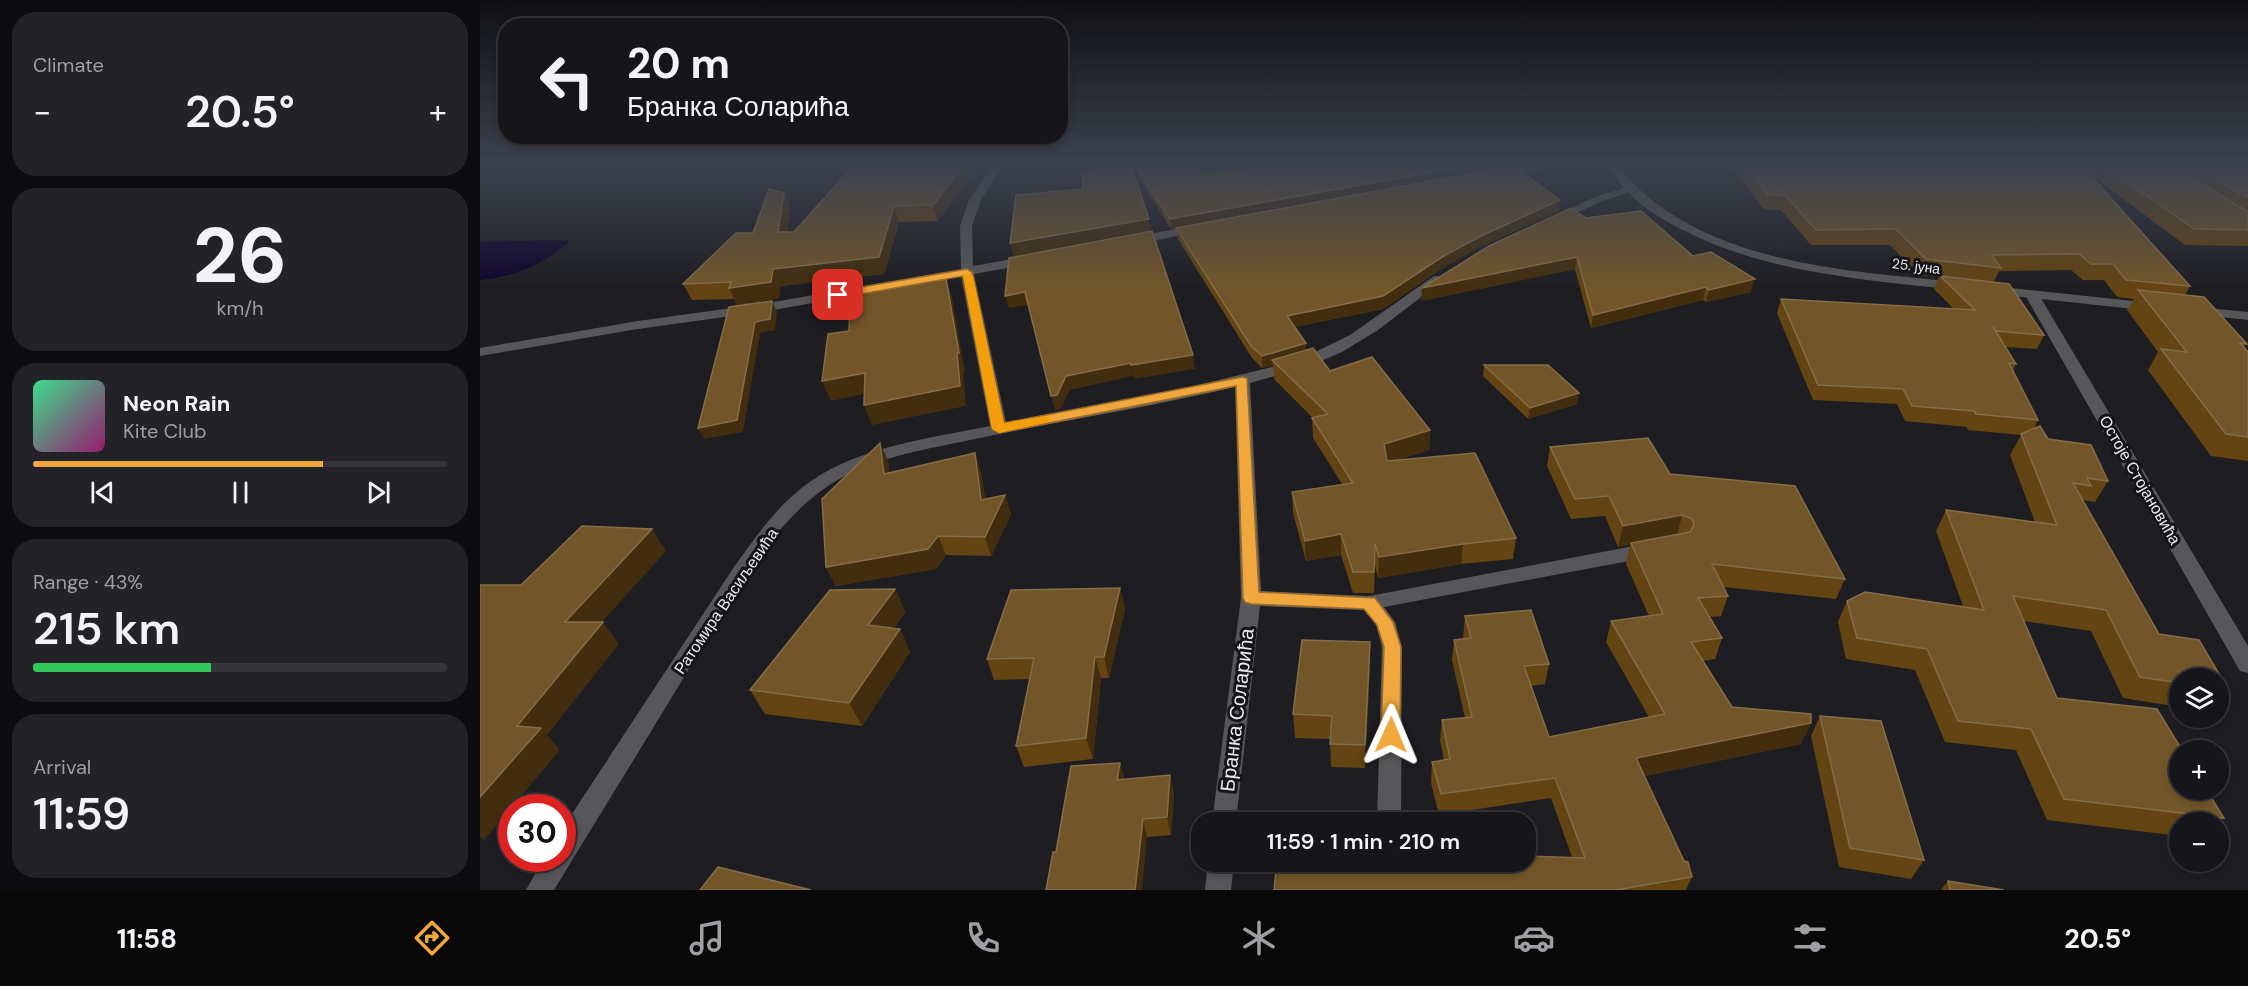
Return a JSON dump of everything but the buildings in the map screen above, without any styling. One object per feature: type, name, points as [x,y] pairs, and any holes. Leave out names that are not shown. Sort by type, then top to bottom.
[{"type":"street","points":[[973,207],[966,226],[967,272],[999,429]]},
{"type":"street","points":[[1547,223],[1583,207]]},
{"type":"street","name":"25. јуна","points":[[1651,207],[1724,245],[1762,259],[1817,269],[2032,295],[2248,316]]},
{"type":"street","points":[[1120,243],[1215,225]]},
{"type":"street","points":[[480,352],[638,325],[774,306],[1038,259]]},
{"type":"street","points":[[1242,381],[1305,363],[1333,352],[1447,274]]},
{"type":"street","name":"Остоје Стојановића","points":[[2032,295],[2248,665]]},
{"type":"street","name":"Ратомира Васиљевића","points":[[576,830],[724,597],[769,534],[800,499],[836,474],[874,456],[1242,381]]},
{"type":"street","name":"Бранка Соларића","points":[[1225,812],[1251,598],[1242,381]]},
{"type":"street","points":[[1251,598],[1369,603],[1666,547]]},
{"type":"street","points":[[1369,603],[1384,622],[1392,647],[1389,812]]},
{"type":"street","points":[[539,890],[550,872]]},
{"type":"street","points":[[1218,890],[1220,872]]},
{"type":"street","points":[[1388,872],[1388,890]]},
{"type":"shaded area","points":[[570,241],[550,256],[528,268],[505,276],[480,280],[480,242]]},
{"type":"slow traffic","points":[[968,276],[999,429],[1045,420]]},
{"type":"route","points":[[838,295],[967,272],[999,429],[1242,381],[1251,598],[1369,603],[1384,622],[1392,647],[1391,735]]}]
